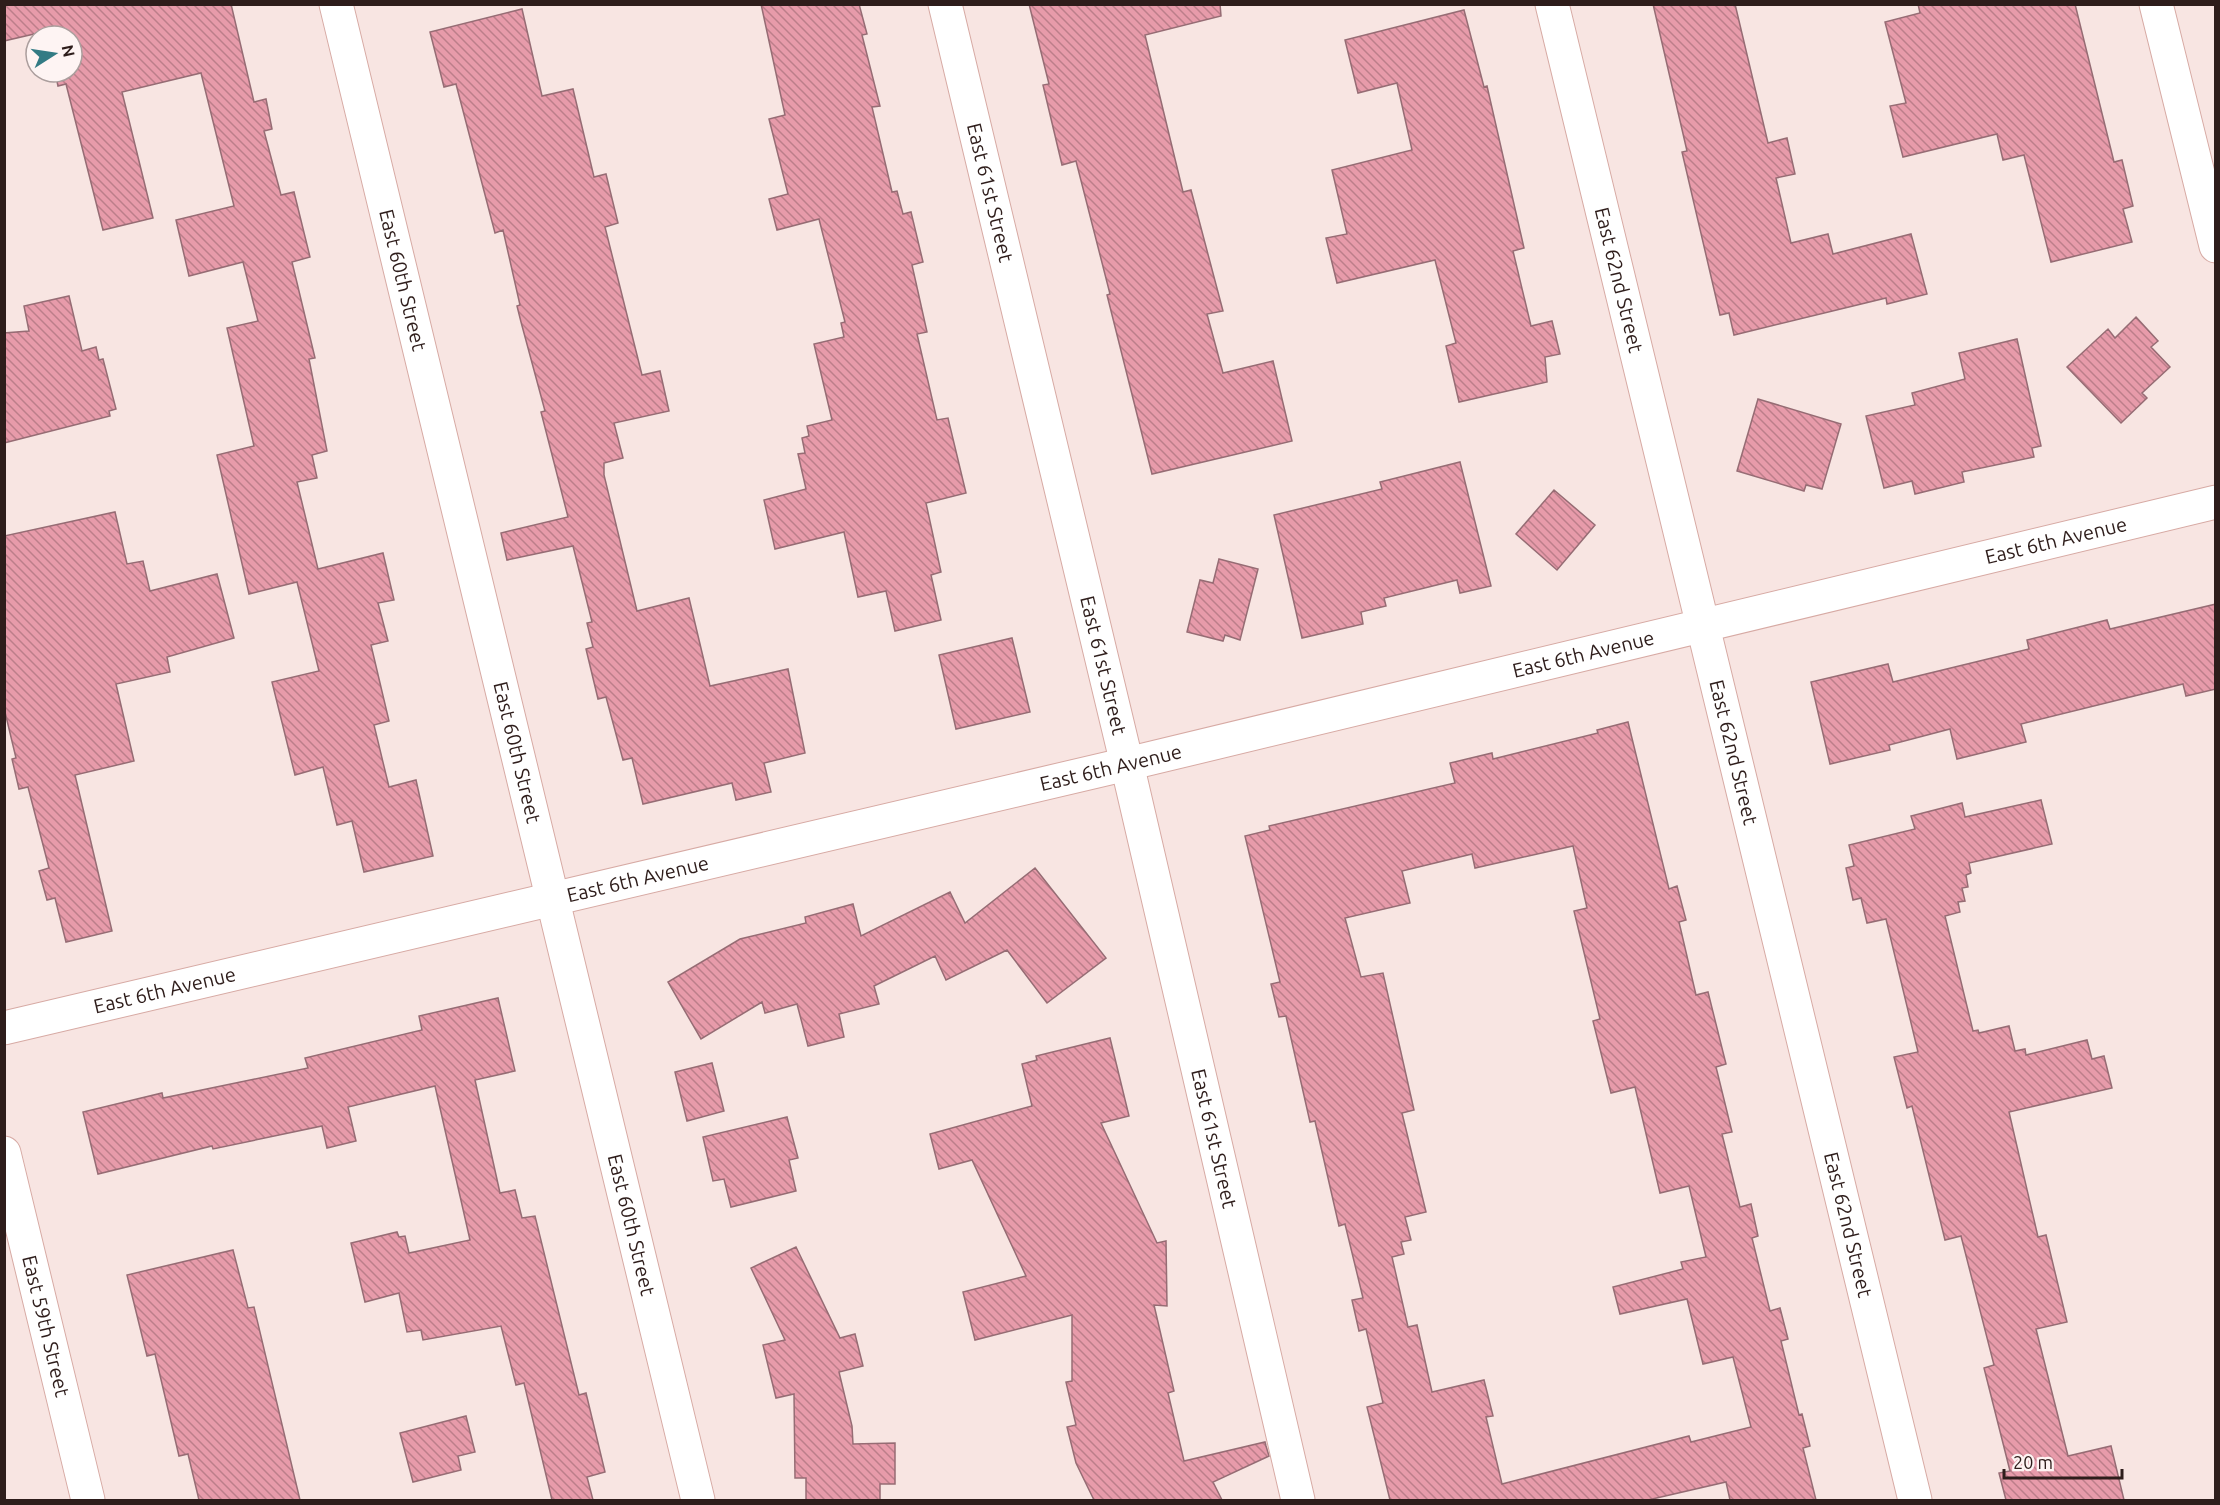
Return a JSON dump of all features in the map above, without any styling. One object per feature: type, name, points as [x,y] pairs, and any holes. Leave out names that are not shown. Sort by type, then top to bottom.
[{"type":"street","name":"East 60th Street","points":[[336,4],[698,1500]]},
{"type":"street","name":"East 61st Street","points":[[945,4],[1127,764],[1298,1500]]},
{"type":"street","name":"East 62nd Street","points":[[1552,4],[1705,625],[1915,1500]]},
{"type":"street","points":[[2156,4],[2216,246]]},
{"type":"street","name":"East 6th Avenue","points":[[4,1028],[1127,764],[2216,501]]},
{"type":"street","name":"East 59th Street","points":[[4,1153],[88,1500]]},
{"type":"building","points":[[4,4],[231,4],[254,102],[266,99],[272,129],[264,131],[281,195],[294,192],[310,257],[292,262],[315,358],[309,359],[327,451],[312,455],[317,478],[297,482],[318,569],[383,553],[394,600],[378,603],[388,641],[371,645],[389,721],[374,725],[389,787],[416,780],[433,856],[364,872],[352,821],[337,825],[323,767],[295,775],[272,682],[319,671],[297,582],[249,594],[217,455],[254,446],[227,328],[258,321],[243,262],[189,276],[176,220],[234,206],[201,73],[122,92],[153,218],[103,230],[66,84],[84,84],[84,24],[24,24],[24,36],[4,41]]},
{"type":"building","points":[[761,4],[859,4],[867,34],[862,35],[880,106],[872,107],[892,192],[897,191],[903,214],[911,212],[923,262],[912,265],[927,332],[917,334],[937,420],[948,418],[966,493],[926,503],[941,572],[931,575],[941,620],[895,631],[886,591],[858,597],[844,532],[775,549],[764,500],[806,489],[798,454],[805,453],[802,438],[809,436],[807,426],[832,420],[814,344],[844,337],[841,323],[845,322],[819,219],[777,230],[769,199],[788,194],[769,119],[785,115]]},
{"type":"building","points":[[1029,4],[1220,4],[1221,16],[1145,35],[1183,192],[1191,190],[1223,311],[1207,314],[1223,373],[1273,361],[1292,441],[1152,474],[1076,161],[1062,165],[1043,85],[1049,84]]},
{"type":"building","points":[[1653,4],[1735,4],[1768,143],[1787,138],[1795,174],[1776,178],[1791,243],[1828,234],[1833,254],[1911,234],[1927,294],[1887,304],[1886,298],[1734,335],[1729,313],[1720,315],[1682,152],[1687,151]]},
{"type":"building","points":[[1918,4],[2075,4],[2114,162],[2122,160],[2133,206],[2123,209],[2132,242],[2051,262],[2024,155],[2003,160],[1997,134],[1903,157],[1890,106],[1906,103],[1885,22],[1920,13]]},
{"type":"building","points":[[522,9],[542,96],[573,89],[594,177],[606,174],[618,223],[605,227],[642,375],[660,371],[669,411],[614,423],[623,458],[604,463],[604,475],[637,611],[689,598],[710,686],[788,669],[805,753],[764,763],[771,792],[736,800],[732,783],[643,804],[632,758],[623,760],[606,697],[598,699],[586,649],[593,647],[587,623],[592,622],[573,546],[507,560],[501,533],[568,517],[541,412],[545,411],[517,306],[520,305],[503,230],[495,233],[456,84],[444,87],[430,32]]},
{"type":"building","points":[[1464,10],[1484,87],[1487,86],[1524,248],[1513,251],[1531,326],[1552,321],[1560,354],[1545,357],[1547,382],[1459,402],[1446,346],[1456,343],[1435,260],[1337,283],[1326,238],[1347,234],[1332,170],[1412,150],[1397,83],[1358,93],[1345,40]]},
{"type":"building","points":[[69,296],[82,351],[96,347],[99,360],[103,359],[116,409],[109,411],[110,416],[4,443],[4,333],[29,331],[24,306]]},
{"type":"building","points":[[2136,317],[2158,341],[2151,347],[2170,367],[2142,393],[2147,398],[2121,423],[2067,367],[2108,329],[2115,338]]},
{"type":"building","points":[[2017,339],[2041,446],[2032,448],[2034,457],[1962,472],[1964,482],[1915,494],[1912,481],[1884,488],[1866,416],[1915,405],[1912,393],[1965,379],[1959,353]]},
{"type":"building","points":[[1758,399],[1841,424],[1822,489],[1806,485],[1804,491],[1737,471]]},
{"type":"building","points":[[1460,462],[1491,586],[1460,593],[1457,580],[1384,598],[1386,606],[1361,612],[1363,624],[1302,638],[1274,515],[1382,489],[1380,482]]},
{"type":"building","points":[[1554,490],[1595,525],[1557,570],[1516,534]]},
{"type":"building","points":[[115,512],[127,564],[143,561],[150,591],[217,574],[234,638],[167,657],[170,672],[116,684],[134,761],[75,775],[112,931],[66,942],[55,898],[47,900],[39,871],[49,868],[28,787],[19,789],[12,759],[16,758],[4,708],[4,536]]},
{"type":"building","points":[[1219,559],[1258,569],[1240,640],[1225,635],[1223,641],[1187,632],[1200,580],[1213,583]]},
{"type":"building","points":[[2216,604],[2216,689],[2186,696],[2183,684],[2021,724],[2026,742],[1957,759],[1950,729],[1889,745],[1890,750],[1830,764],[1811,682],[1888,664],[1893,682],[2029,649],[2027,640],[2107,620],[2110,629]]},
{"type":"building","points":[[1012,638],[1030,712],[956,729],[939,655]]},
{"type":"building","points":[[1628,722],[1669,889],[1677,886],[1686,920],[1679,922],[1696,995],[1708,992],[1726,1064],[1716,1067],[1732,1132],[1722,1134],[1740,1207],[1751,1204],[1758,1236],[1752,1238],[1770,1311],[1780,1308],[1788,1339],[1781,1341],[1799,1415],[1802,1414],[1810,1446],[1803,1448],[1816,1500],[1730,1500],[1726,1482],[1648,1500],[1390,1500],[1367,1407],[1383,1403],[1366,1329],[1359,1331],[1352,1300],[1363,1298],[1345,1224],[1339,1226],[1315,1121],[1310,1122],[1286,1016],[1279,1017],[1271,984],[1280,982],[1245,836],[1270,830],[1269,826],[1455,783],[1450,763],[1492,753],[1493,759],[1598,733],[1597,730]],"holes":[[[1573,846],[1587,908],[1574,911],[1600,1019],[1593,1021],[1611,1093],[1635,1087],[1660,1193],[1689,1186],[1706,1257],[1681,1262],[1683,1269],[1613,1287],[1620,1314],[1687,1299],[1703,1364],[1733,1357],[1751,1427],[1691,1442],[1689,1436],[1502,1484],[1486,1417],[1493,1416],[1484,1380],[1432,1392],[1417,1325],[1408,1327],[1392,1257],[1404,1254],[1401,1242],[1411,1240],[1405,1217],[1426,1212],[1402,1113],[1414,1110],[1383,973],[1361,977],[1345,918],[1410,903],[1402,871],[1472,854],[1475,868]]]},
{"type":"building","points":[[2041,800],[2052,844],[1969,863],[1971,873],[1966,875],[1968,887],[1962,888],[1965,901],[1958,902],[1960,912],[1945,916],[1973,1031],[1978,1030],[1979,1033],[2009,1026],[2015,1051],[2025,1049],[2026,1055],[2087,1040],[2092,1059],[2104,1056],[2112,1088],[2009,1112],[2038,1237],[2046,1235],[2067,1322],[2036,1329],[2068,1456],[2111,1446],[2124,1500],[2006,1500],[1999,1473],[2010,1471],[1984,1368],[1994,1365],[1961,1236],[1945,1240],[1912,1106],[1907,1108],[1894,1057],[1918,1052],[1886,919],[1867,923],[1861,898],[1853,900],[1846,868],[1854,866],[1849,845],[1915,829],[1911,816],[1962,803],[1965,817]]},
{"type":"building","points":[[1035,868],[1106,958],[1047,1003],[1007,950],[946,980],[935,956],[874,986],[879,1004],[839,1014],[844,1037],[808,1046],[797,1004],[765,1013],[762,1002],[701,1039],[668,982],[740,939],[806,923],[805,917],[853,904],[861,936],[950,892],[965,923]]},
{"type":"building","points":[[498,998],[515,1071],[475,1080],[500,1193],[515,1190],[522,1218],[535,1216],[579,1395],[586,1393],[605,1472],[587,1477],[593,1500],[552,1500],[524,1383],[516,1385],[501,1326],[423,1340],[421,1330],[407,1332],[399,1293],[365,1302],[351,1243],[397,1232],[399,1237],[405,1236],[409,1253],[470,1240],[435,1086],[348,1107],[356,1141],[327,1148],[322,1126],[213,1149],[212,1146],[98,1174],[83,1112],[162,1093],[163,1098],[308,1068],[305,1058],[422,1030],[419,1016]]},
{"type":"building","points":[[1110,1038],[1129,1116],[1101,1123],[1157,1243],[1166,1241],[1167,1306],[1154,1305],[1174,1391],[1168,1393],[1184,1461],[1265,1442],[1269,1456],[1213,1482],[1222,1500],[1094,1500],[1076,1463],[1067,1427],[1076,1425],[1066,1382],[1072,1381],[1072,1315],[975,1340],[963,1292],[1026,1276],[972,1160],[939,1169],[930,1134],[1032,1106],[1022,1064],[1037,1060],[1036,1056]]},
{"type":"building","points":[[712,1063],[724,1111],[687,1121],[675,1072]]},
{"type":"building","points":[[787,1117],[798,1158],[789,1160],[796,1191],[731,1207],[724,1179],[713,1181],[703,1137]]},
{"type":"building","points":[[796,1247],[840,1338],[855,1334],[863,1366],[839,1372],[852,1426],[853,1444],[895,1443],[895,1484],[880,1484],[880,1500],[806,1500],[806,1478],[795,1478],[794,1394],[776,1398],[763,1345],[785,1340],[751,1268]]},
{"type":"building","points":[[233,1250],[248,1308],[254,1307],[300,1500],[199,1500],[188,1454],[179,1456],[155,1354],[147,1356],[127,1275]]},
{"type":"building","points":[[466,1416],[475,1452],[458,1456],[461,1470],[413,1482],[400,1433]]}]
